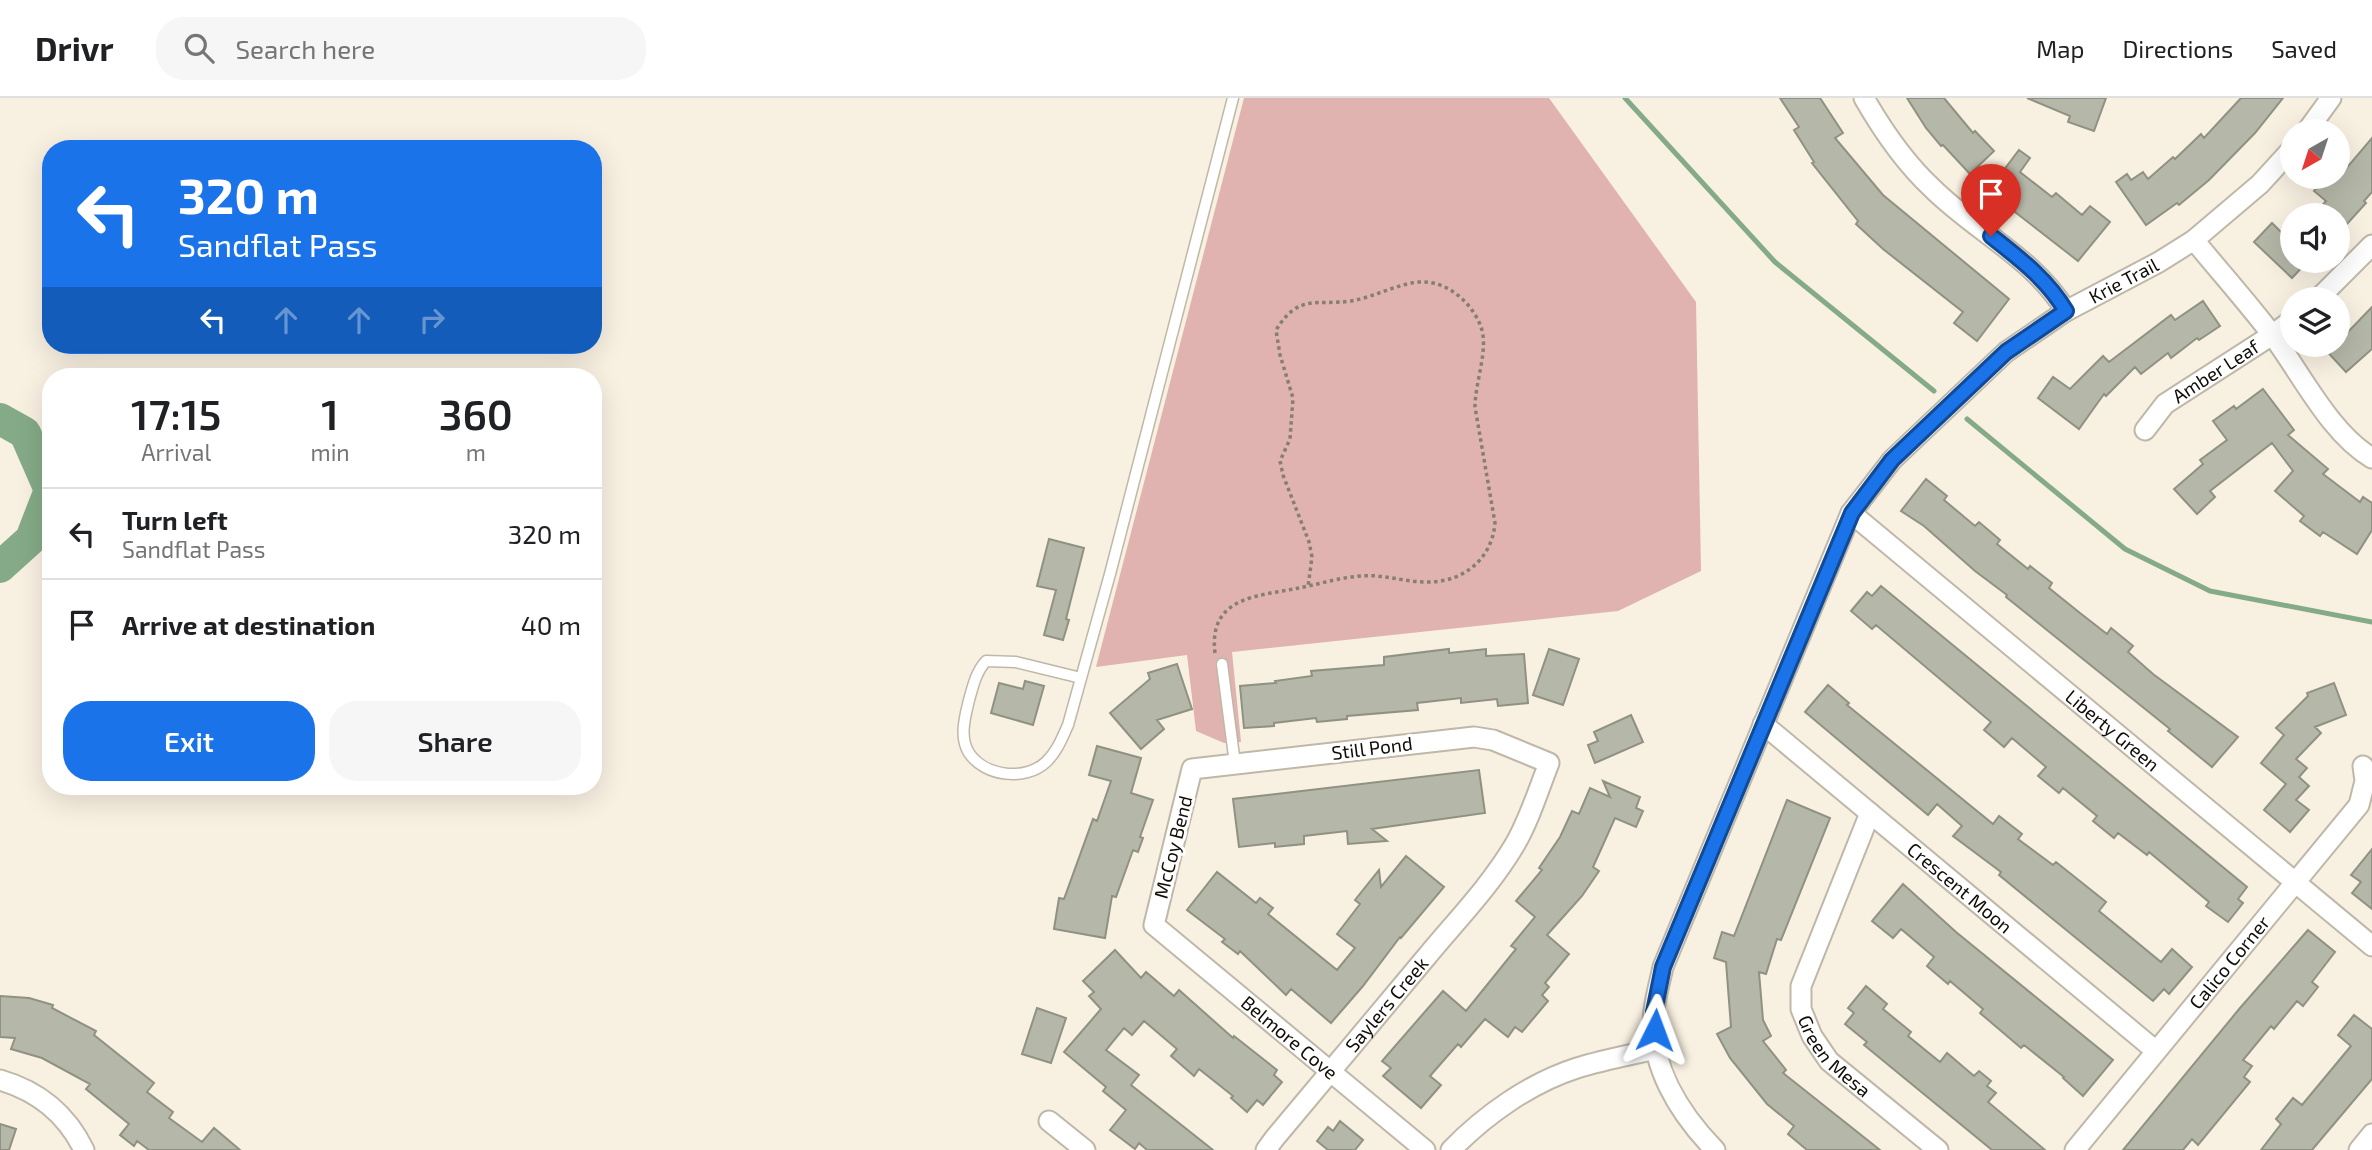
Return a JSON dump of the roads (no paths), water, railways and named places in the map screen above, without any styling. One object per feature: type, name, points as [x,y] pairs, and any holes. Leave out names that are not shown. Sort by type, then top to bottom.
[{"type":"street","points":[[1864,98],[1902,155],[1932,188],[2032,269],[2053,289],[2066,311]]},
{"type":"street","points":[[2316,119],[2331,98]]},
{"type":"street","name":"Krie Trail","points":[[1716,1150],[1678,1107],[1665,1079],[1656,1048],[1654,1012],[1663,967],[1852,513],[1892,460],[2006,352],[2066,311],[2159,262],[2194,240],[2260,184],[2280,162]]},
{"type":"street","points":[[2194,240],[2272,335],[2333,421],[2361,451],[2372,458]]},
{"type":"street","points":[[2330,287],[2372,245]]},
{"type":"street","name":"Amber Leaf","points":[[2145,430],[2165,404],[2280,329]]},
{"type":"street","name":"Liberty Green","points":[[1852,513],[2372,946]]},
{"type":"street","name":"Crescent Moon","points":[[1763,724],[2156,1051]]},
{"type":"street","name":"Still Pond","points":[[1192,769],[1474,737],[1493,740],[1549,763]]},
{"type":"street","name":"Saylers Creek","points":[[1266,1150],[1331,1071],[1461,930],[1514,846],[1526,823],[1549,763]]},
{"type":"street","name":"Calico Corner","points":[[2075,1150],[2359,805],[2365,781],[2363,766]]},
{"type":"street","name":"McCoy Bend","points":[[1154,925],[1192,769]]},
{"type":"street","name":"Green Mesa","points":[[1870,813],[1801,986],[1801,1009],[1812,1036],[1829,1062],[1938,1150]]},
{"type":"street","name":"Belmore Cove","points":[[1154,925],[1425,1150]]},
{"type":"street","points":[[1451,1150],[1496,1110],[1531,1090],[1576,1069],[1656,1048]]},
{"type":"street","points":[[0,1080],[34,1094],[55,1110],[84,1150]]},
{"type":"street","points":[[1049,1121],[1085,1150]]},
{"type":"street","points":[[2359,1150],[2372,1134]]},
{"type":"lane","points":[[1081,678],[1016,662],[986,661],[973,684],[965,715],[963,734],[969,753],[985,767],[1007,774],[1028,773],[1045,763],[1058,748],[1069,725],[1233,98]]},
{"type":"lane","points":[[1222,664],[1236,764]]},
{"type":"waterway","points":[[1625,98],[1775,262],[1934,391]]},
{"type":"waterway","points":[[0,419],[25,433],[42,472]]},
{"type":"waterway","points":[[1967,419],[2125,549],[2210,591],[2372,622]]},
{"type":"waterway","points":[[0,567],[31,539],[42,511]]}]
